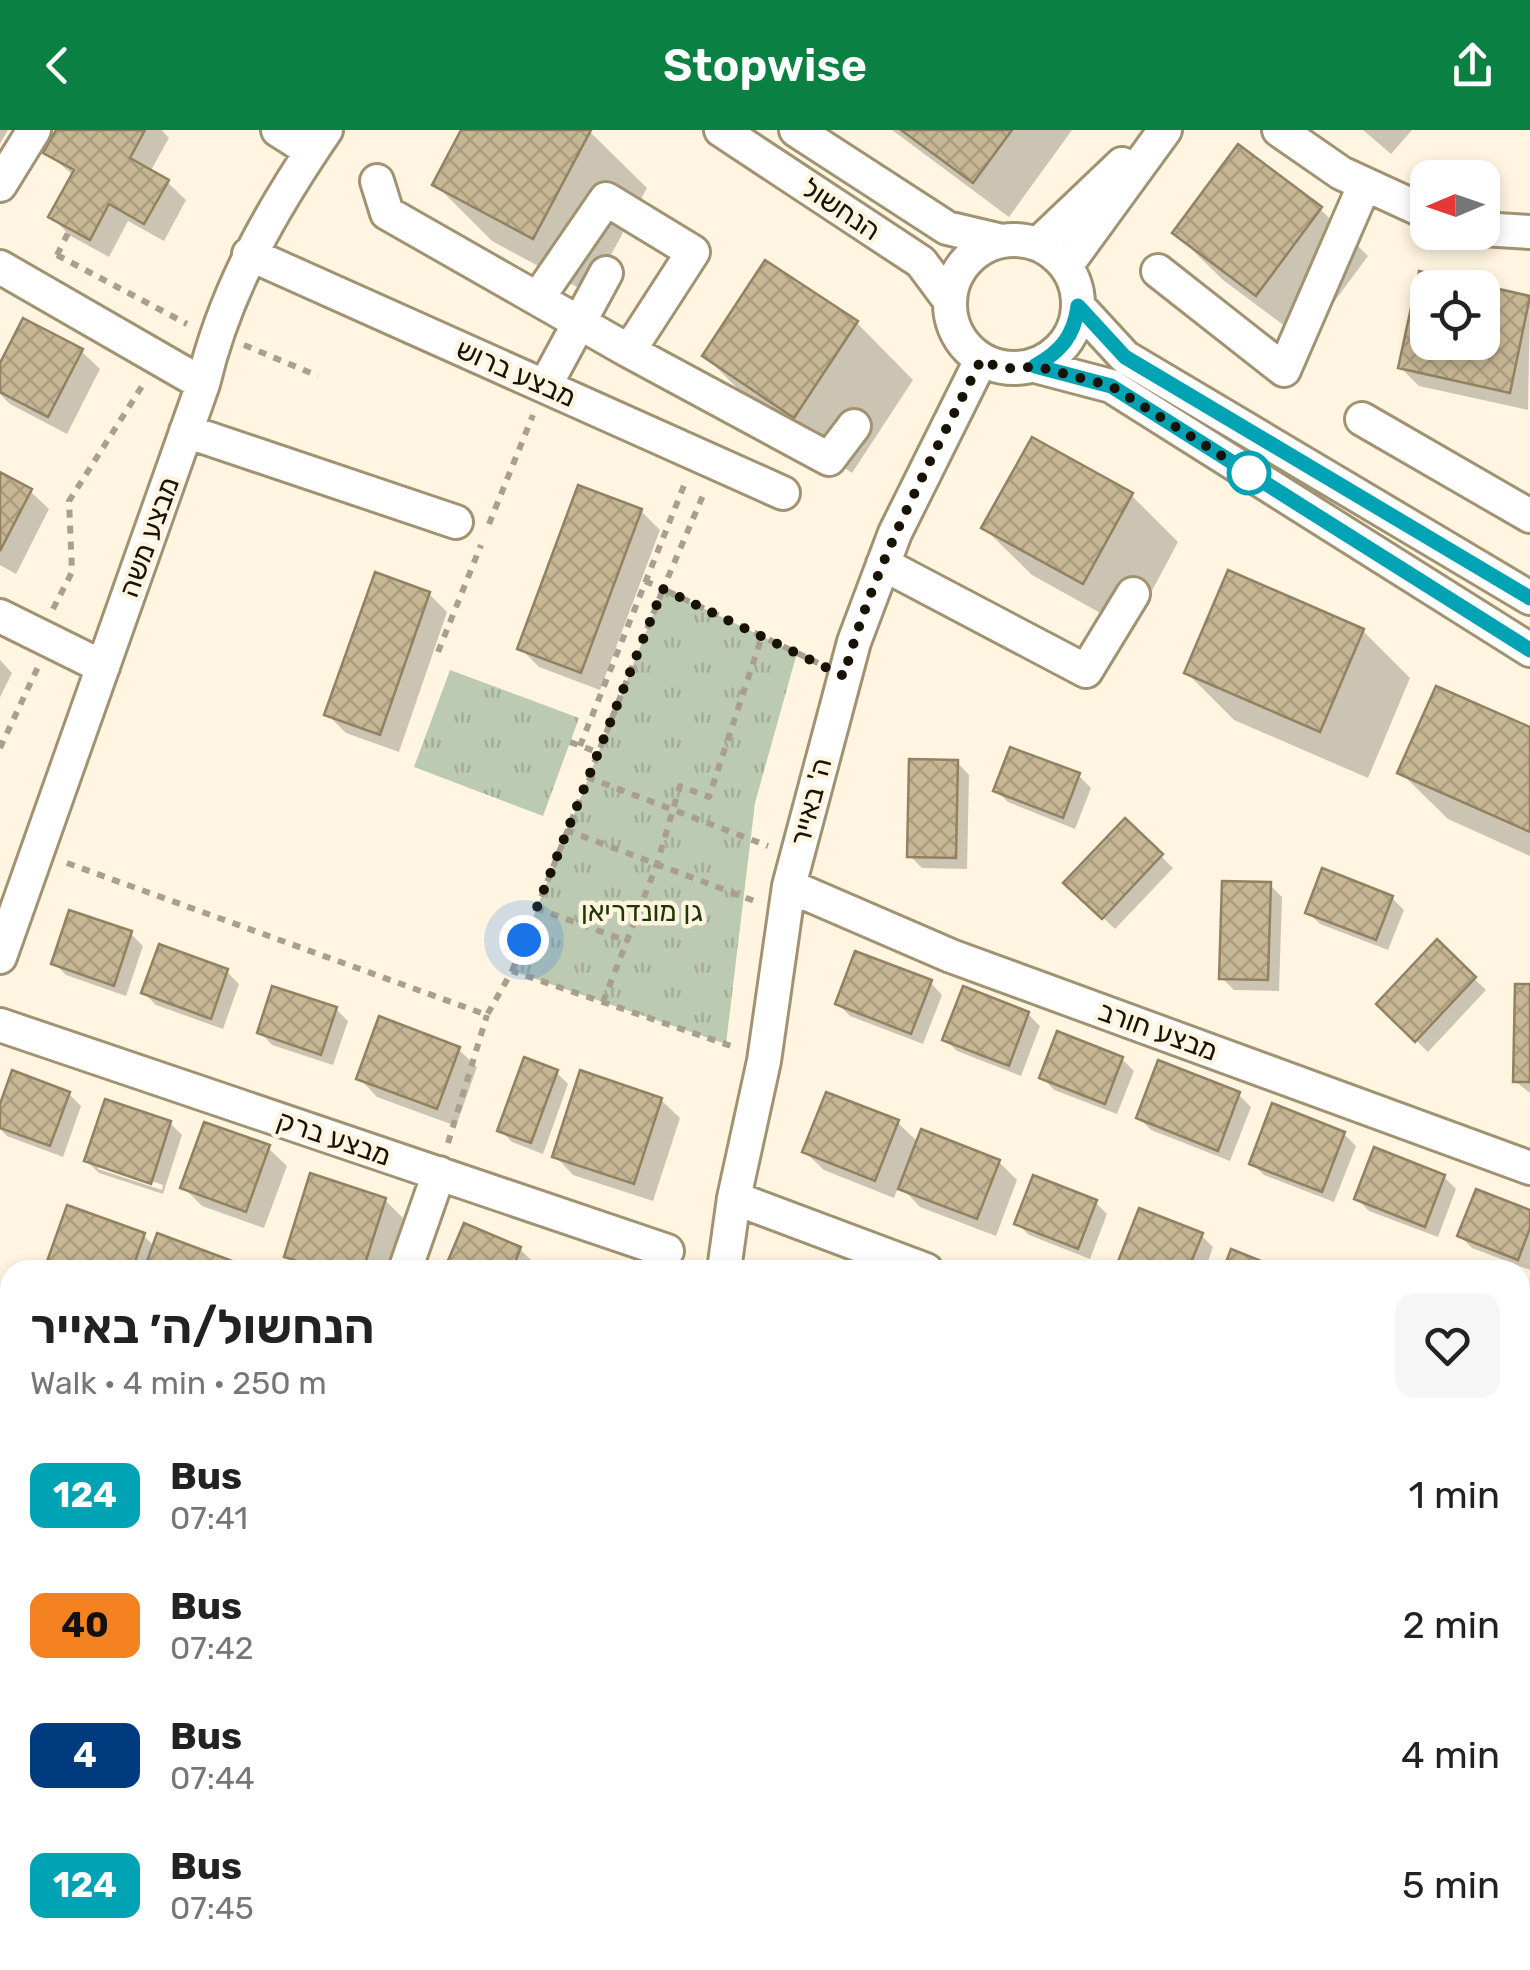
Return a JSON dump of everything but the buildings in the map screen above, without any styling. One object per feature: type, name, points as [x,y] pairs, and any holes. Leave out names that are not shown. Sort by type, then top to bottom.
[{"type":"street","points":[[0,185],[34,130]]},
{"type":"street","points":[[278,130],[318,140]]},
{"type":"street","name":"הנחשול","points":[[722,130],[921,262],[950,301],[958,335],[981,360]]},
{"type":"street","name":"הנחשול","points":[[796,130],[947,228],[1002,241],[1038,244]]},
{"type":"street","points":[[981,360],[998,367],[1035,366],[1066,343],[1075,326],[1076,285],[1066,266],[1038,244],[1158,130]]},
{"type":"street","points":[[1066,266],[1166,130]]},
{"type":"street","points":[[1278,130],[1364,186],[1410,205]]},
{"type":"street","name":"מבצע משה","points":[[0,956],[203,384],[201,328],[318,140]]},
{"type":"street","points":[[378,181],[387,213],[829,459],[854,426]]},
{"type":"street","points":[[1158,270],[1284,370],[1364,186]]},
{"type":"street","points":[[538,298],[606,199],[693,252],[629,351]]},
{"type":"street","points":[[1500,230],[1530,232]]},
{"type":"street","points":[[950,301],[955,280],[966,262],[982,248],[1002,241]]},
{"type":"street","name":"מבצע ברוש","points":[[249,254],[783,493]]},
{"type":"street","points":[[0,267],[203,384]]},
{"type":"street","points":[[545,386],[606,272]]},
{"type":"street","points":[[1078,306],[1125,357],[1530,598]]},
{"type":"street","name":"ה' באייר","points":[[725,1260],[734,1198],[764,1061],[790,885],[844,676],[895,532],[981,360]]},
{"type":"street","points":[[1035,366],[1111,386],[1530,650]]},
{"type":"street","points":[[1362,420],[1530,516]]},
{"type":"street","points":[[186,431],[456,522]]},
{"type":"street","points":[[883,564],[1086,671],[1133,594]]},
{"type":"street","points":[[0,616],[102,667]]},
{"type":"street","name":"מבצע חורב","points":[[790,885],[966,962],[1530,1168]]},
{"type":"street","name":"מבצע ברק","points":[[0,1025],[667,1251]]},
{"type":"street","points":[[409,1260],[439,1173]]},
{"type":"street","points":[[734,1198],[899,1260]]},
{"type":"path","points":[[57,256],[201,328],[318,376]]},
{"type":"path","points":[[0,748],[72,572],[70,501],[160,359]]},
{"type":"path","points":[[580,746],[645,581],[707,458]]},
{"type":"path","points":[[439,1173],[488,1015],[512,971],[663,589],[707,458]]},
{"type":"path","points":[[645,581],[844,676]]},
{"type":"path","points":[[603,1002],[657,864],[680,786],[709,797],[762,636]]},
{"type":"path","points":[[570,742],[597,752]]},
{"type":"path","points":[[587,777],[674,810],[790,885]]},
{"type":"path","points":[[566,830],[657,864],[790,885]]},
{"type":"path","points":[[38,852],[488,1015]]},
{"type":"path","points":[[536,908],[628,941]]},
{"type":"path","points":[[512,971],[726,1044],[764,1061]]},
{"type":"green space","name":"גן מונדריאן","points":[[663,589],[797,653],[755,803],[726,1044],[512,971]]},
{"type":"green space","points":[[450,670],[579,718],[543,816],[414,767]]},
{"type":"bus line","name":"124","points":[[1530,598],[1125,357],[1078,306],[1075,326],[1066,343],[1035,366],[1111,386],[1530,650]]},
{"type":"route","points":[[524,940],[663,589],[844,676],[895,532],[981,360],[998,367],[1035,366],[1111,386],[1249,473]]}]
